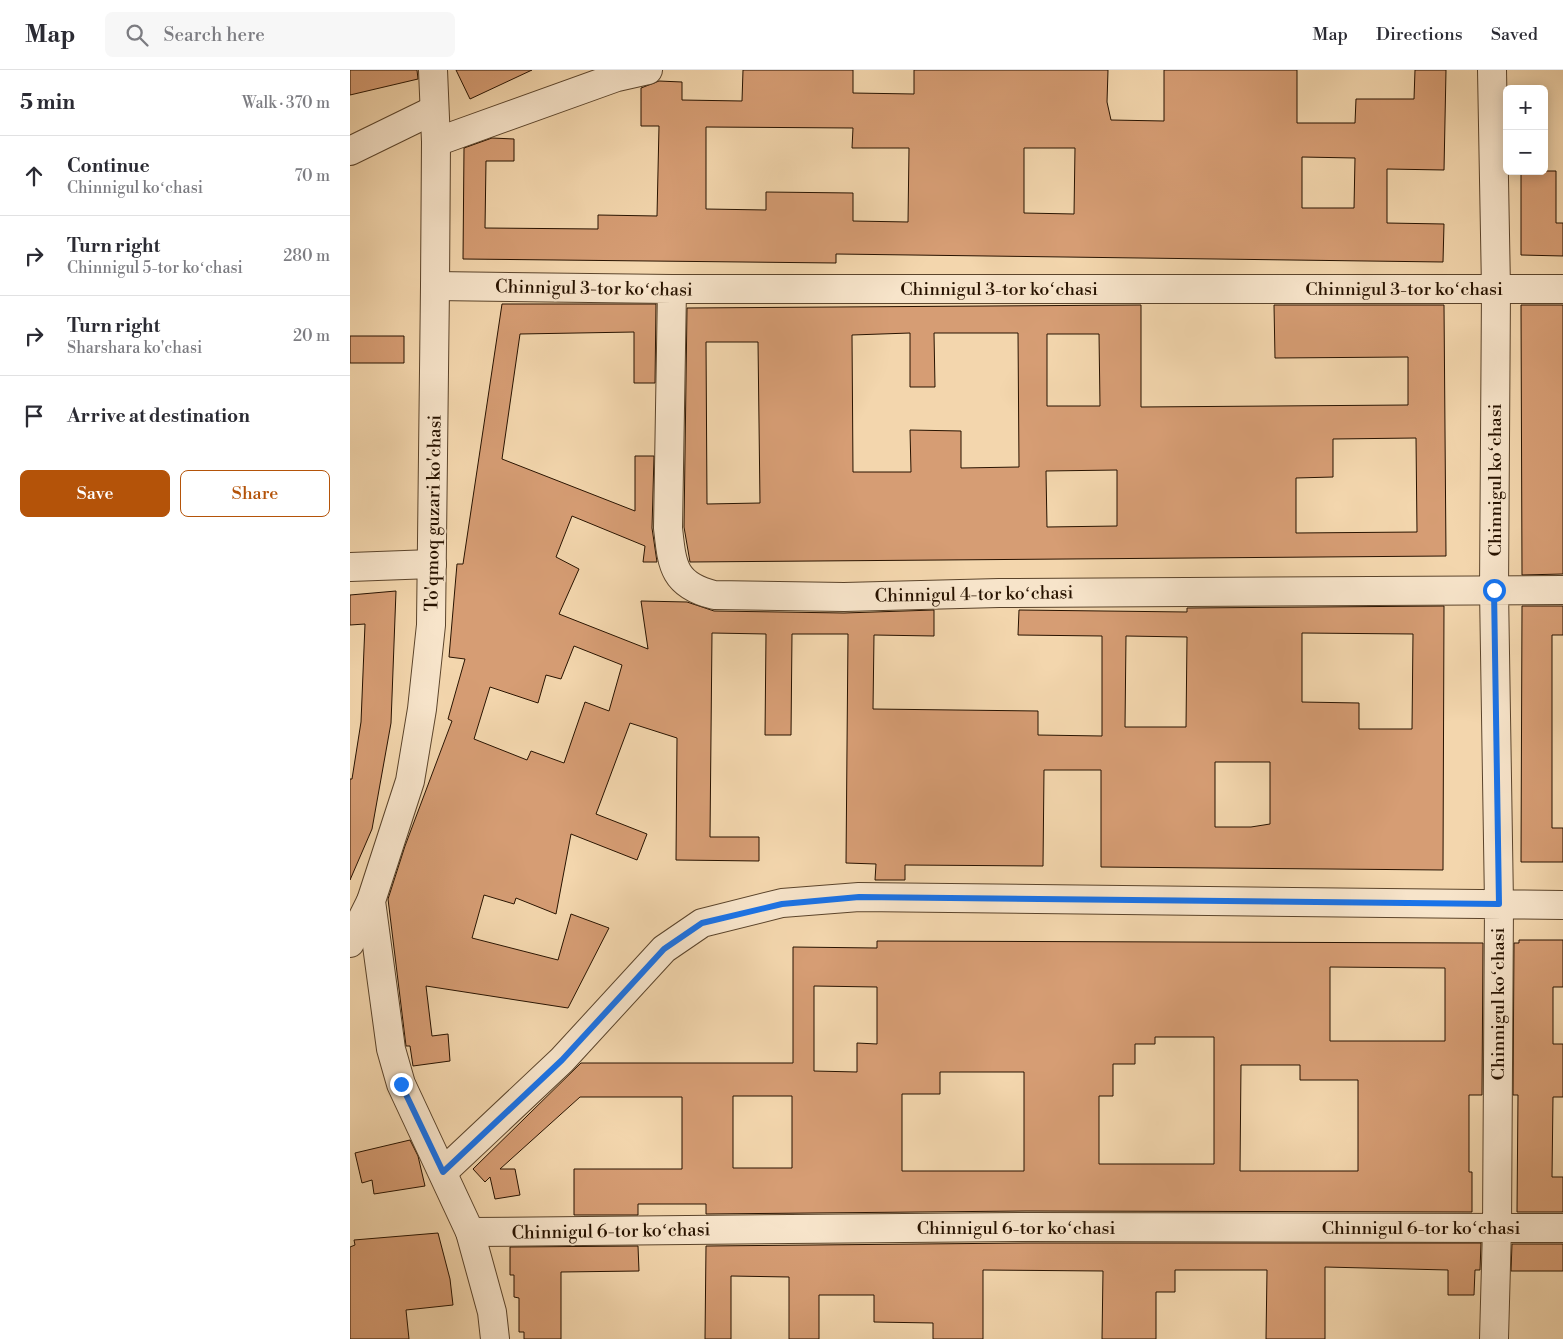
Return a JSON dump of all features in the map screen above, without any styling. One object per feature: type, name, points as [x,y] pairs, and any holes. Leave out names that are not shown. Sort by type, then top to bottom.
[{"type":"street","name":"To'qmoq guzari ko'chasi","points":[[350,942],[371,901],[410,781],[422,709],[431,625],[436,142],[433,70]]},
{"type":"street","points":[[436,142],[617,77],[648,70]]},
{"type":"street","name":"Chinnigul koʻchasi","points":[[1492,70],[1496,289],[1494,590],[1499,904],[1497,1228],[1494,1339]]},
{"type":"street","points":[[350,151],[434,110]]},
{"type":"street","name":"Chinnigul 3-tor koʻchasi","points":[[435,286],[672,289],[1563,289]]},
{"type":"street","name":"Chinnigul 4-tor koʻchasi","points":[[672,289],[668,528],[671,554],[676,572],[684,582],[696,591],[714,595],[844,597],[999,593],[1563,590]]},
{"type":"street","points":[[350,567],[432,564]]},
{"type":"street","points":[[443,1172],[562,1060],[664,949],[702,923],[745,911],[782,904],[859,897],[1563,905]]},
{"type":"street","points":[[371,901],[391,1049],[401,1084],[470,1232],[492,1312],[495,1339]]},
{"type":"street","name":"Chinnigul 6-tor koʻchasi","points":[[470,1232],[1016,1227],[1563,1228]]},
{"type":"building","points":[[350,70],[417,70],[418,79],[350,95]]},
{"type":"building","points":[[456,70],[532,70],[470,99]]},
{"type":"building","points":[[743,70],[853,70],[853,93],[914,94],[914,70],[1108,70],[1107,102],[1111,120],[1164,121],[1164,70],[1297,70],[1297,123],[1355,123],[1356,99],[1414,99],[1415,70],[1446,70],[1444,170],[1387,169],[1387,223],[1444,224],[1443,262],[836,254],[836,263],[463,259],[464,148],[492,138],[514,139],[514,161],[486,161],[485,228],[598,229],[598,215],[657,216],[659,126],[641,126],[641,88],[659,81],[682,82],[682,100],[742,101]],"holes":[[[706,127],[853,128],[852,148],[909,148],[908,222],[853,221],[853,193],[766,192],[766,210],[706,209]],[[1024,148],[1075,148],[1074,214],[1024,213]],[[1302,157],[1355,158],[1354,208],[1302,208]]]},
{"type":"building","points":[[1548,171],[1556,171],[1556,223],[1563,223],[1563,256],[1521,255],[1521,175],[1548,175]]},
{"type":"building","points":[[502,304],[656,304],[655,383],[634,383],[634,332],[520,334],[502,459],[635,511],[635,456],[654,456],[652,528],[657,562],[643,562],[645,546],[572,516],[556,557],[579,569],[559,614],[648,649],[641,601],[687,602],[714,611],[844,613],[934,610],[934,636],[874,635],[873,709],[1038,711],[1038,735],[1102,736],[1102,636],[1018,635],[1019,610],[1187,612],[1187,608],[1444,606],[1443,870],[1101,867],[1101,770],[1044,770],[1043,866],[905,865],[905,880],[875,880],[876,864],[846,863],[848,634],[792,634],[791,735],[765,735],[766,634],[712,633],[710,837],[759,837],[759,861],[676,860],[677,738],[630,723],[596,814],[647,834],[637,860],[571,834],[556,914],[516,898],[514,904],[484,895],[472,938],[558,960],[571,914],[609,928],[568,1008],[426,986],[432,1036],[448,1034],[450,1061],[413,1066],[410,1046],[406,1046],[388,899],[405,846],[452,721],[448,719],[465,659],[449,657],[457,564],[463,564]],"holes":[[[1302,633],[1413,634],[1412,729],[1359,729],[1359,703],[1302,702]],[[1126,636],[1187,637],[1186,727],[1125,727]],[[574,646],[622,665],[609,711],[585,702],[564,763],[531,751],[527,760],[474,739],[490,687],[538,703],[546,675],[561,679]],[[1215,762],[1270,762],[1270,824],[1251,827],[1215,827]]]},
{"type":"building","points":[[1141,305],[1141,407],[1408,405],[1408,357],[1275,358],[1274,305],[1444,305],[1446,556],[690,562],[684,527],[687,308]],"holes":[[[910,333],[910,387],[935,387],[934,333],[1018,333],[1019,467],[961,468],[961,431],[910,430],[911,472],[853,472],[852,335]],[[1047,334],[1099,334],[1100,406],[1047,406]],[[706,342],[758,342],[760,503],[707,504]],[[1416,438],[1417,532],[1296,533],[1296,478],[1333,477],[1333,439]],[[1117,470],[1117,526],[1047,527],[1046,471]]]},
{"type":"building","points":[[1521,305],[1563,305],[1563,574],[1522,575]]},
{"type":"building","points":[[350,336],[404,336],[404,363],[350,363]]},
{"type":"building","points":[[396,591],[391,723],[372,829],[350,880],[350,779],[352,779],[361,722],[365,624],[350,625],[350,595]]},
{"type":"building","points":[[1522,606],[1563,606],[1563,635],[1552,635],[1552,828],[1563,828],[1563,862],[1521,862]]},
{"type":"building","points":[[1519,940],[1563,940],[1563,987],[1553,987],[1553,1044],[1563,1044],[1563,1097],[1553,1097],[1552,1177],[1563,1177],[1563,1212],[1517,1212],[1518,1095],[1513,1095],[1514,943],[1519,943]]},
{"type":"building","points":[[877,941],[1483,943],[1482,1095],[1469,1095],[1469,1172],[1472,1172],[1472,1212],[1026,1211],[706,1214],[706,1204],[638,1204],[638,1215],[574,1215],[574,1169],[682,1169],[682,1097],[580,1097],[500,1169],[515,1169],[520,1195],[495,1199],[490,1177],[485,1182],[473,1169],[581,1063],[793,1063],[793,947],[877,948]],"holes":[[[1330,967],[1445,968],[1445,1041],[1330,1041]],[[814,986],[877,987],[877,1044],[857,1043],[857,1072],[814,1071]],[[1155,1037],[1214,1037],[1214,1164],[1099,1164],[1099,1096],[1113,1096],[1113,1064],[1135,1064],[1135,1044],[1155,1044]],[[1241,1065],[1300,1065],[1300,1080],[1358,1080],[1358,1171],[1240,1171]],[[940,1072],[1024,1072],[1024,1171],[902,1171],[902,1094],[940,1094]],[[733,1096],[792,1096],[792,1168],[733,1168]]]},
{"type":"building","points":[[410,1140],[418,1156],[425,1186],[374,1194],[372,1180],[362,1183],[355,1153]]},
{"type":"building","points":[[438,1233],[450,1279],[453,1305],[406,1310],[409,1339],[350,1339],[350,1247],[355,1245],[354,1240]]},
{"type":"building","points":[[1026,1243],[1481,1243],[1480,1270],[1475,1270],[1474,1295],[1448,1295],[1448,1270],[1325,1267],[1325,1339],[1266,1339],[1267,1270],[1175,1270],[1175,1292],[1156,1292],[1156,1339],[1102,1339],[1103,1271],[983,1270],[983,1339],[933,1339],[933,1323],[874,1322],[874,1295],[819,1295],[819,1339],[789,1339],[789,1277],[731,1276],[731,1339],[705,1339],[706,1246]]},
{"type":"building","points":[[1512,1244],[1563,1244],[1563,1271],[1511,1271]]},
{"type":"building","points":[[638,1246],[639,1271],[561,1272],[561,1339],[524,1339],[524,1332],[519,1332],[519,1298],[514,1297],[514,1275],[510,1275],[510,1247]]},
{"type":"route","points":[[401,1084],[443,1172],[562,1060],[664,949],[702,923],[745,911],[782,904],[859,897],[1499,904],[1494,590]]}]
